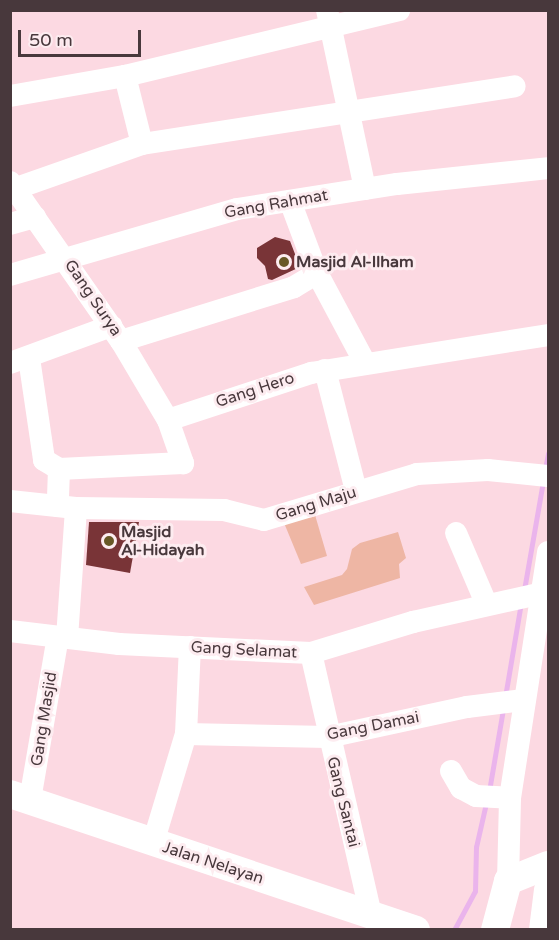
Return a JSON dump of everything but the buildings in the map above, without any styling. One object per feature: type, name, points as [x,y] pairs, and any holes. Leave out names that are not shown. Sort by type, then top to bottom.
[{"type":"main road","name":"Jalan Nelayan","points":[[20,797],[417,930]]},
{"type":"main road","points":[[495,930],[507,881],[549,865]]},
{"type":"main road","points":[[543,930],[549,890]]},
{"type":"street","points":[[10,96],[125,76],[330,18],[399,10]]},
{"type":"street","points":[[330,18],[365,189]]},
{"type":"street","points":[[125,76],[142,144]]},
{"type":"street","points":[[12,185],[142,144],[348,111],[376,110],[515,86]]},
{"type":"street","name":"Gang Rahmat","points":[[10,275],[237,209],[365,189],[549,168]]},
{"type":"street","name":"Gang Surya","points":[[12,185],[67,260],[116,334],[168,420]]},
{"type":"street","points":[[290,201],[318,273],[365,363]]},
{"type":"street","points":[[10,224],[35,217]]},
{"type":"street","points":[[168,420],[183,463],[60,469],[44,460],[20,360],[294,287],[318,273]]},
{"type":"street","name":"Gang Hero","points":[[168,420],[274,383],[325,370],[549,335]]},
{"type":"street","points":[[325,370],[356,491]]},
{"type":"street","points":[[60,469],[67,507]]},
{"type":"street","name":"Gang Maju","points":[[10,501],[67,507],[224,510],[264,520],[417,474],[451,470],[543,475]]},
{"type":"street","name":"Gang Masjid","points":[[20,797],[62,638],[67,507]]},
{"type":"street","points":[[456,533],[486,603]]},
{"type":"street","points":[[507,881],[494,797],[517,700],[529,594],[549,552]]},
{"type":"street","name":"Gang Selamat","points":[[10,631],[62,638],[312,653],[486,603],[529,594]]},
{"type":"street","points":[[153,843],[186,734],[190,647]]},
{"type":"street","name":"Gang Santai","points":[[312,653],[328,736],[371,914]]},
{"type":"street","name":"Gang Damai","points":[[186,734],[328,736],[517,700]]},
{"type":"street","points":[[451,771],[460,788],[494,797]]},
{"type":"shaded area","points":[[313,508],[327,556],[301,564],[282,518]]},
{"type":"shaded area","points":[[398,532],[406,558],[399,564],[400,578],[314,605],[304,587],[342,575],[347,569],[352,549],[360,543]]},
{"type":"waterway","points":[[545,469],[548,453]]},
{"type":"waterway","points":[[524,590],[543,481]]},
{"type":"waterway","points":[[505,697],[521,602]]},
{"type":"waterway","points":[[489,791],[503,709]]},
{"type":"waterway","points":[[454,930],[475,891],[476,847],[486,803]]},
{"type":"place","name":"Masjid Al-Ilham","points":[[284,262]]},
{"type":"place","name":"Masjid Al-Hidayah","points":[[109,541]]}]
